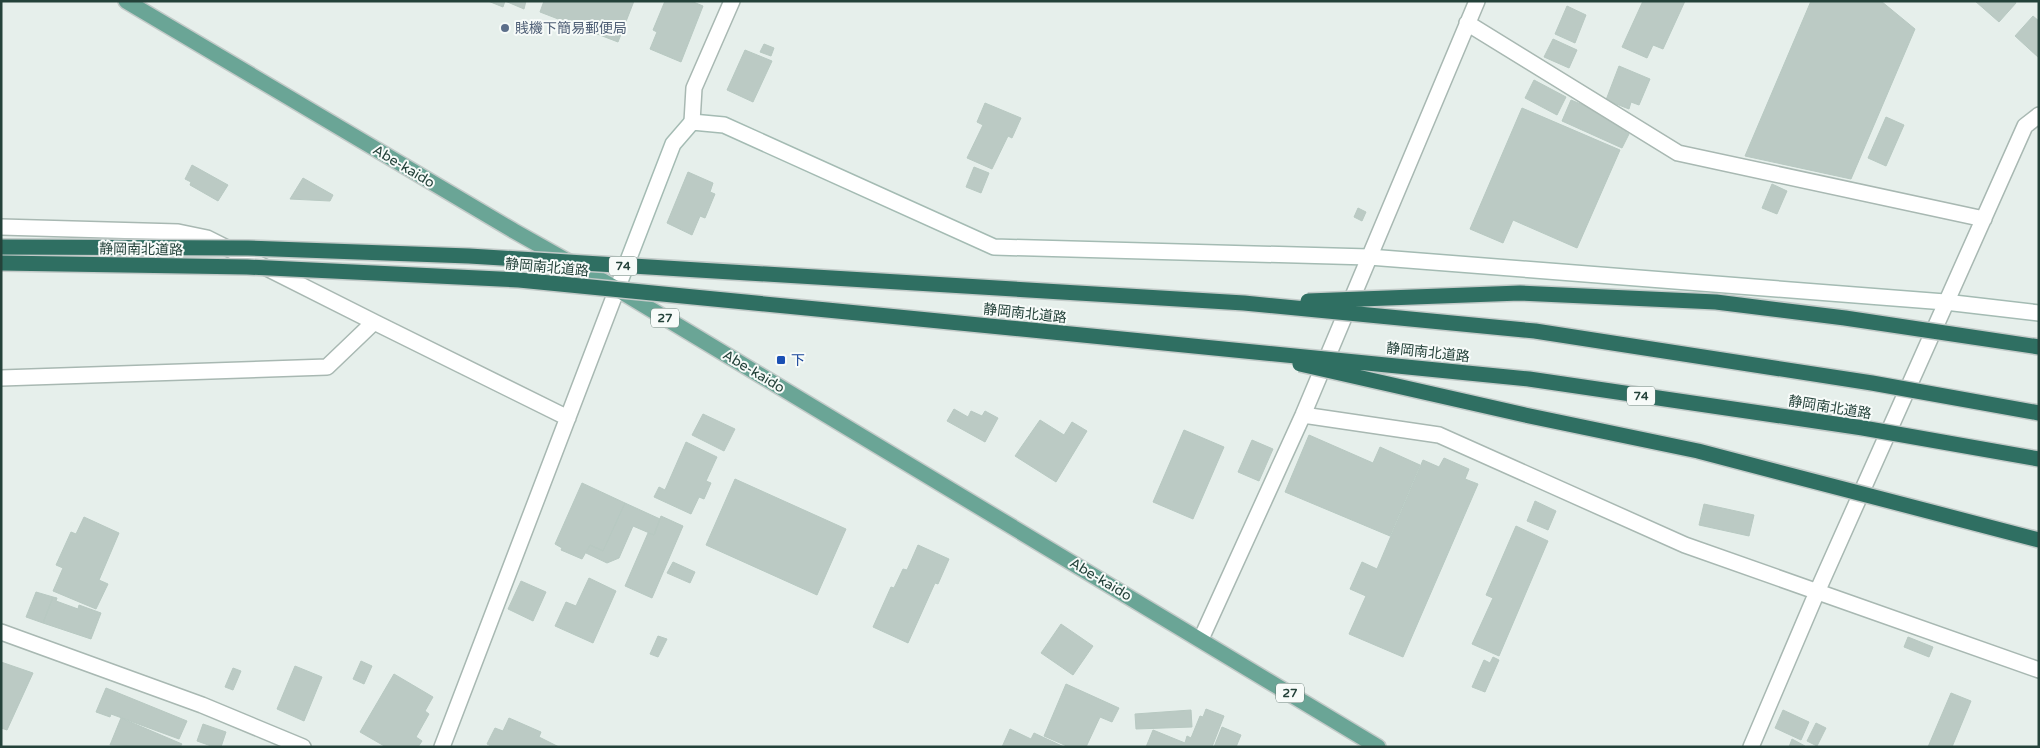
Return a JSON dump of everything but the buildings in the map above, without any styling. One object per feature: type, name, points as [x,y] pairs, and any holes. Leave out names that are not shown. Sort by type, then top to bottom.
[{"type":"highway","name":"静岡南北道路","points":[[1,247],[248,248],[469,256],[1244,303],[1535,331],[1872,383],[2039,413]]},
{"type":"highway","name":"静岡南北道路","points":[[1,263],[246,267],[519,280],[1529,379],[1863,428],[2039,459]]},
{"type":"highway","points":[[1244,303],[1520,293],[1716,302],[1845,318],[2039,347]]},
{"type":"highway","points":[[1240,350],[1525,415],[1698,451],[2039,540]]},
{"type":"main road","name":"Abe-kaido","points":[[126,1],[514,232],[617,289],[1378,747]]},
{"type":"street","points":[[442,747],[673,144],[692,122],[694,88],[732,1]]},
{"type":"street","points":[[1201,639],[1303,415],[1477,1]]},
{"type":"street","points":[[1467,23],[1678,152],[1984,219]]},
{"type":"street","points":[[1751,747],[1817,592],[2025,126],[2039,115]]},
{"type":"street","points":[[692,122],[724,125],[994,246],[1369,257],[1945,302],[2039,312]]},
{"type":"street","points":[[1,227],[178,232],[207,238],[568,418]]},
{"type":"street","points":[[1,378],[327,367],[374,322]]},
{"type":"street","points":[[1303,415],[1440,434],[1685,545],[2039,670]]},
{"type":"street","points":[[1,632],[202,705],[303,747]]},
{"type":"place","name":"賎機下簡易郵便局","points":[[505,28]]},
{"type":"place","name":"下","points":[[781,360]]}]
